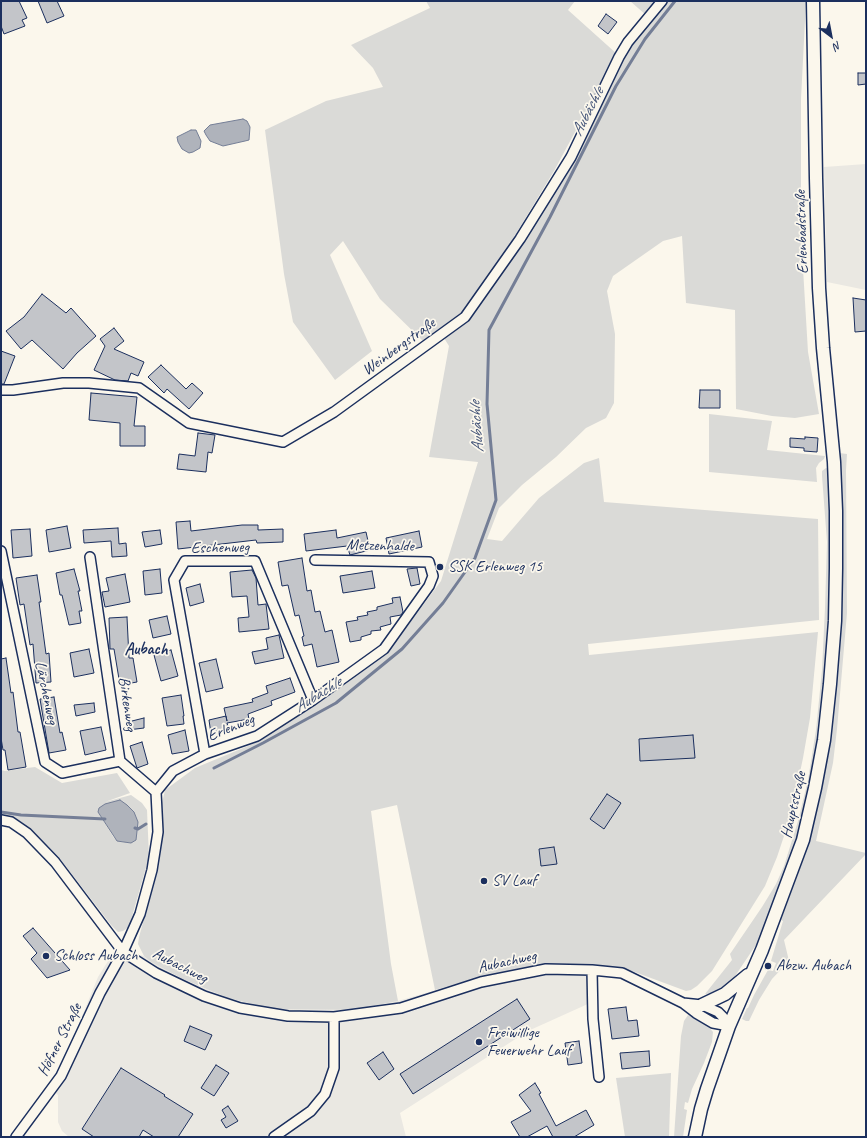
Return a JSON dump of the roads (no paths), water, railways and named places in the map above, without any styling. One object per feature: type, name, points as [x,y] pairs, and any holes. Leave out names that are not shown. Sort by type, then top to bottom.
[{"type":"main road","name":"Erlenbadstraße","points":[[813,1],[819,288],[834,462]]},
{"type":"main road","name":"Hauptstraße","points":[[695,1137],[701,1108],[729,1026],[773,923],[803,840],[815,788],[824,740],[835,613],[836,568],[834,462]]},
{"type":"main road","points":[[702,1005],[725,994],[752,971]]},
{"type":"street","name":"Weinbergstraße","points":[[1,390],[13,390],[63,383],[139,388],[189,423],[283,442],[290,438],[334,412],[465,317],[520,240],[571,157],[628,42],[662,1]]},
{"type":"street","name":"Lärchenweg","points":[[1,551],[45,762],[62,773],[120,761]]},
{"type":"street","name":"Birkenweg","points":[[90,558],[120,761]]},
{"type":"street","name":"Metzenhalde","points":[[315,560],[429,562],[433,576]]},
{"type":"street","name":"Eschenweg","points":[[205,754],[174,580],[185,561],[255,561],[313,700]]},
{"type":"street","name":"Erlenweg","points":[[156,792],[173,771],[205,754],[257,736],[313,700],[384,649],[428,586],[433,576]]},
{"type":"street","points":[[120,761],[156,792],[158,832],[152,870],[140,914],[123,952]]},
{"type":"street","name":"Aubachweg","points":[[1,820],[11,822],[28,833],[55,862],[123,952],[156,973],[204,996],[240,1008],[288,1016],[334,1017],[401,1008],[481,982],[546,969],[592,970],[622,974],[683,1003],[696,1013],[714,1023],[729,1026]]},
{"type":"street","name":"Höfner Straße","points":[[16,1137],[62,1076],[100,993],[123,952]]},
{"type":"street","points":[[592,970],[593,1019],[599,1077]]},
{"type":"street","name":"Aubachweg","points":[[683,1003],[702,1005],[718,1012],[729,1026]]},
{"type":"street","points":[[274,1137],[311,1111],[326,1094],[334,1068],[334,1017]]},
{"type":"waterway","name":"Aubächle","points":[[214,768],[336,703],[402,649],[443,603],[475,558],[496,500],[487,404],[489,330],[550,217],[616,86],[645,39],[675,1]]},
{"type":"waterway","name":"Aubächle","points":[[1,812],[21,815],[105,819]]},
{"type":"waterway","name":"Aubächle","points":[[135,828],[138,829],[146,824]]},
{"type":"place","name":"SSK Erlenweg 15","points":[[440,567]]},
{"type":"place","name":"SV Lauf","points":[[484,881]]},
{"type":"place","name":"Schloss Aubach","points":[[46,956]]},
{"type":"place","name":"Abzw. Aubach","points":[[768,966]]},
{"type":"place","name":"Freiwillige Feuerwehr Lauf","points":[[479,1042]]},
{"type":"district","name":"Aubach","points":[[146,650]]}]
